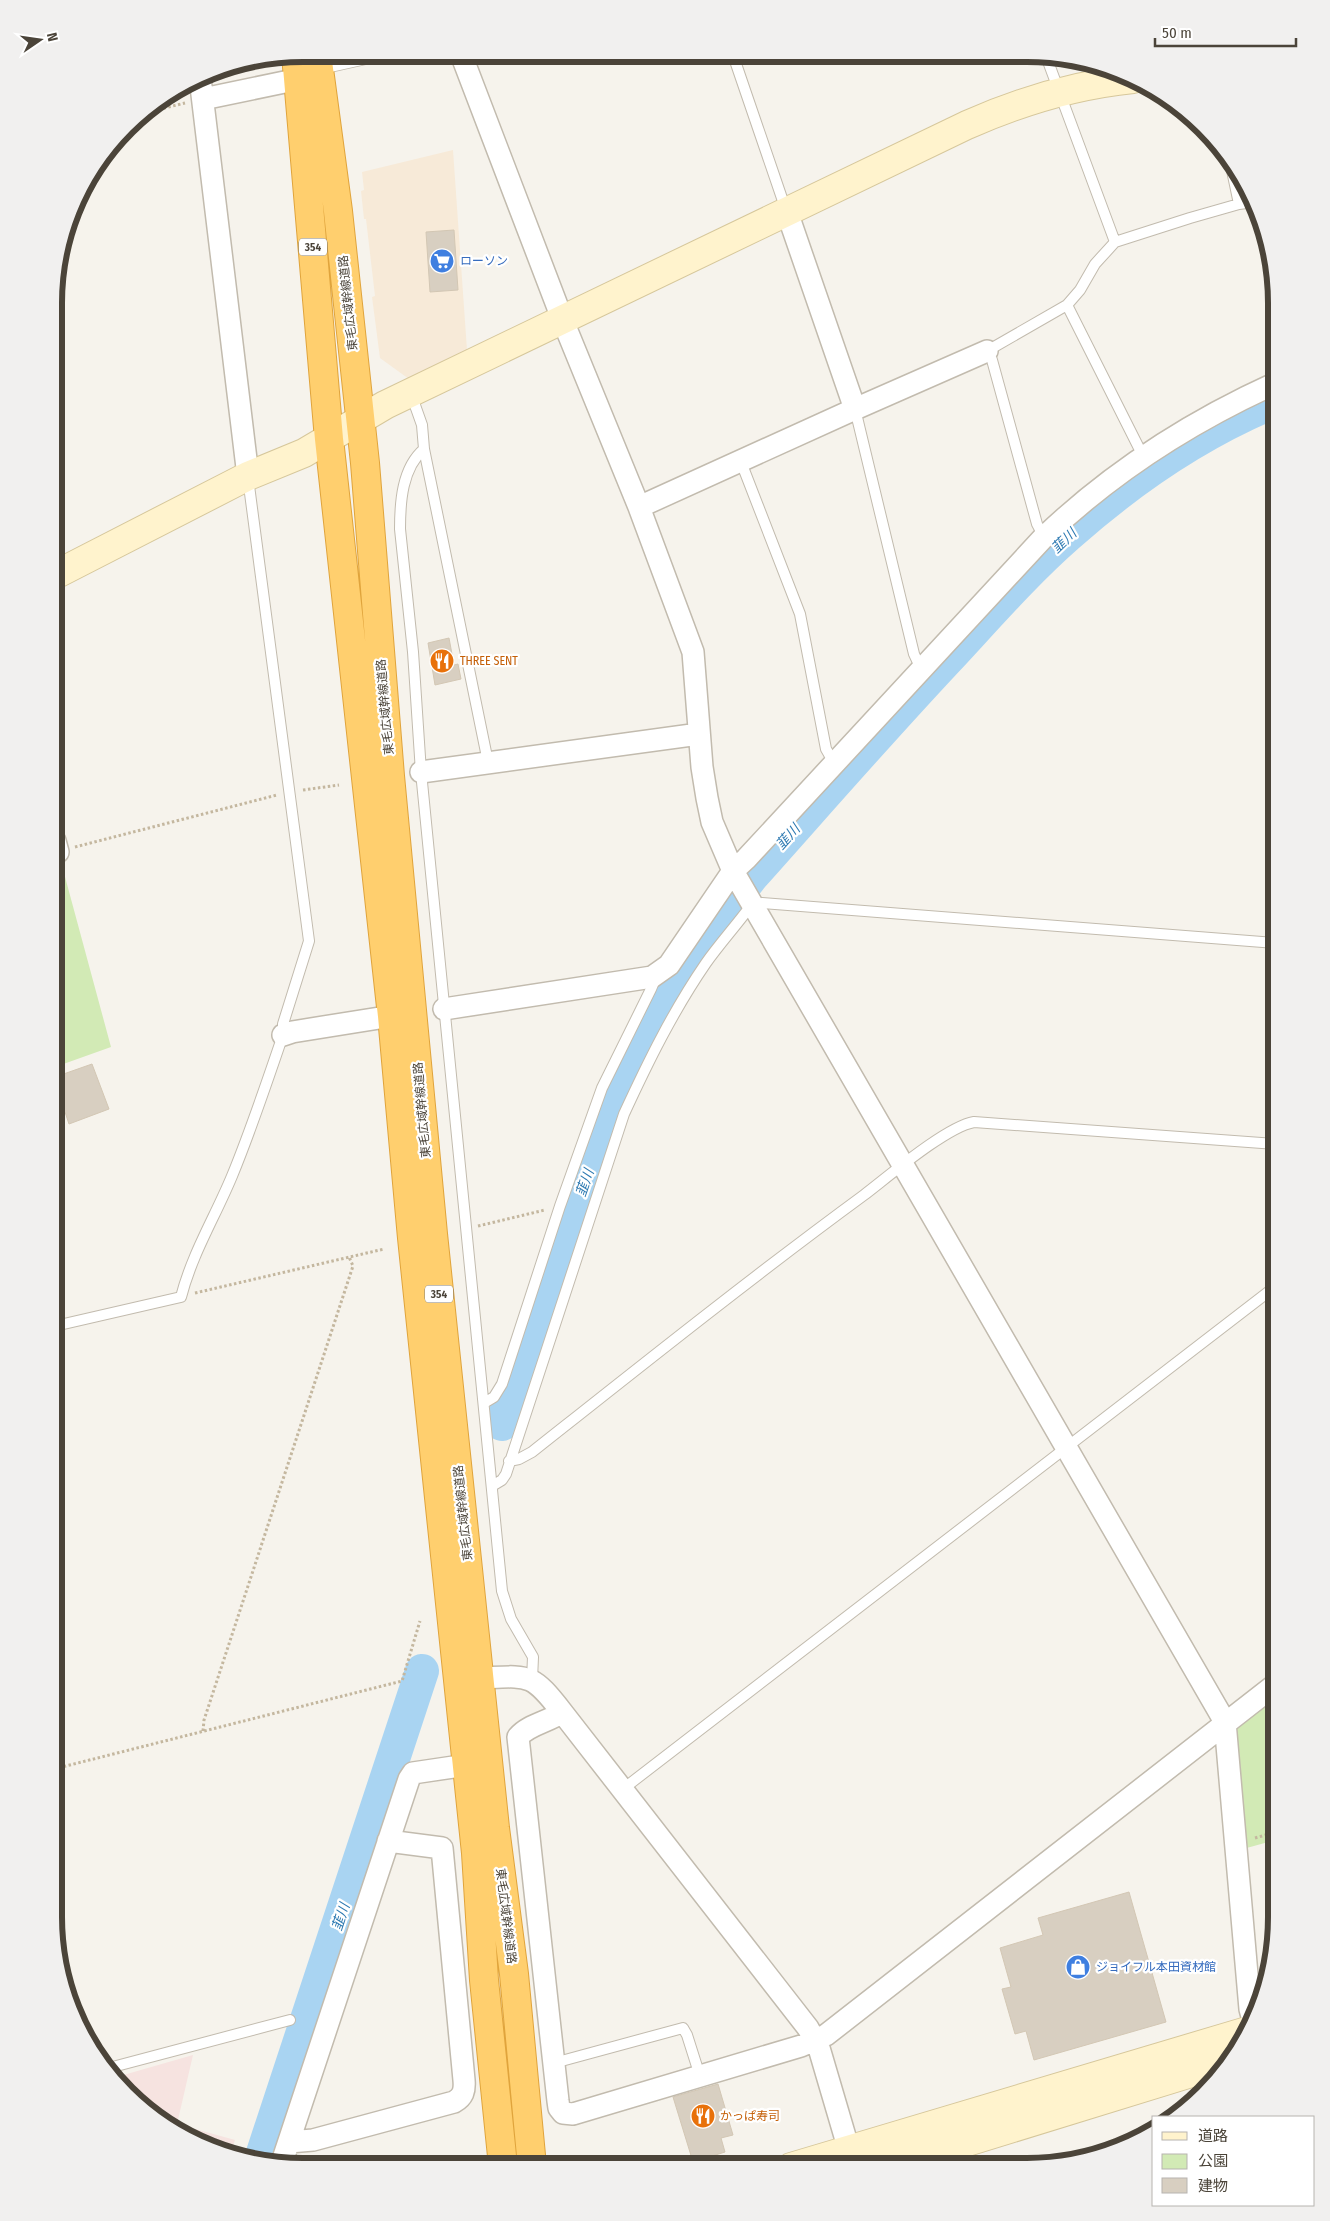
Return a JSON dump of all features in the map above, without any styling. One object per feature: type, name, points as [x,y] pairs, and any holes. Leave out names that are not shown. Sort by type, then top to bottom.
[{"type":"highway","name":"東毛広域幹線道路","points":[[308,64],[338,211],[360,420],[391,786],[433,1234],[495,1828],[514,1974],[531,2158]]},
{"type":"highway","name":"東毛広域幹線道路","points":[[308,64],[329,439],[392,1016],[412,1238],[476,1853],[484,1980],[502,2158]]},
{"type":"street","points":[[464,62],[562,321],[639,507],[693,652],[704,782],[712,822],[735,874],[1225,1722],[1250,2008]]},
{"type":"street","points":[[203,99],[308,64]]},
{"type":"street","points":[[62,572],[248,476],[304,453],[385,406],[1007,107],[1059,91],[1119,81]]},
{"type":"street","points":[[201,85],[248,476]]},
{"type":"street","points":[[787,212],[855,409]]},
{"type":"street","points":[[639,507],[987,351]]},
{"type":"street","points":[[444,1009],[652,977],[669,965],[746,859],[1044,537],[1093,492],[1143,456],[1217,411],[1268,387]]},
{"type":"street","points":[[421,772],[699,734]]},
{"type":"street","points":[[283,1035],[392,1016]]},
{"type":"street","points":[[480,1678],[517,1677],[532,1680],[545,1690],[623,1789],[802,2020],[815,2040],[820,2048],[849,2150]]},
{"type":"street","points":[[562,1712],[553,1719],[528,1729],[518,1737],[559,2108],[563,2113],[568,2114],[801,2046],[826,2035],[1268,1690]]},
{"type":"street","points":[[283,2157],[409,1778],[413,1773],[467,1765]]},
{"type":"street","points":[[288,2142],[301,2143],[454,2102],[464,2093],[442,1848],[388,1841]]},
{"type":"street","points":[[822,2158],[1237,2034]]},
{"type":"street","points":[[915,2158],[1217,2065]]},
{"type":"lane","points":[[308,64],[324,62]]},
{"type":"lane","points":[[735,62],[787,212]]},
{"type":"lane","points":[[1049,64],[1114,242]]},
{"type":"lane","points":[[1234,182],[1239,204]]},
{"type":"lane","points":[[1044,537],[1037,524],[992,360],[987,351],[1067,305],[1114,242],[1246,203]]},
{"type":"lane","points":[[1067,305],[1143,456]]},
{"type":"lane","points":[[411,394],[422,425],[424,449],[488,762]]},
{"type":"lane","points":[[855,409],[914,654],[921,669]]},
{"type":"lane","points":[[424,449],[412,462],[408,471],[400,515],[413,652],[421,772],[502,1591],[510,1619],[533,1657],[532,1680]]},
{"type":"lane","points":[[741,462],[800,614],[826,749],[834,763]]},
{"type":"lane","points":[[62,1324],[181,1297],[187,1274],[232,1177],[283,1035],[283,1024],[309,941],[248,476]]},
{"type":"lane","points":[[492,1486],[502,1480],[509,1461],[624,1114],[659,1042],[688,992],[706,963],[746,912],[751,902],[1268,941]]},
{"type":"lane","points":[[484,1403],[494,1397],[502,1384],[560,1206],[602,1088],[651,989],[654,982],[652,977]]},
{"type":"lane","points":[[509,1461],[519,1459],[532,1452],[739,1288],[954,1129],[974,1122],[1268,1143]]},
{"type":"lane","points":[[623,1789],[1268,1292]]},
{"type":"lane","points":[[114,2067],[290,2020]]},
{"type":"lane","points":[[554,2064],[683,2028],[686,2030],[700,2076]]},
{"type":"path","points":[[162,109],[203,99]]},
{"type":"path","points":[[62,847],[289,791],[339,785]]},
{"type":"path","points":[[466,1229],[560,1206]]},
{"type":"path","points":[[181,1297],[384,1249]]},
{"type":"path","points":[[203,1731],[207,1711],[353,1266],[349,1257]]},
{"type":"path","points":[[62,1767],[402,1681],[420,1621]]},
{"type":"path","points":[[1250,1840],[1268,1834]]},
{"type":"shaded area","points":[[453,150],[467,350],[409,379],[380,358],[372,297],[375,296],[361,191],[364,190],[362,172]]},
{"type":"shaded area","points":[[193,2055],[177,2123],[145,2099],[122,2076]]},
{"type":"shaded area","points":[[182,2125],[235,2140],[232,2148],[226,2146]]},
{"type":"green space","points":[[62,866],[111,1047],[62,1064]]},
{"type":"green space","points":[[1268,1698],[1268,1842],[1243,1849],[1233,1724]]},
{"type":"building","name":"ローソン","points":[[454,230],[458,290],[430,292],[426,232]]},
{"type":"building","points":[[449,638],[454,665],[458,664],[461,679],[435,685],[428,643]]},
{"type":"building","points":[[92,1064],[109,1109],[69,1124],[65,1112],[62,1113],[62,1075]]},
{"type":"building","name":"ジョイフル本田資材館","points":[[1129,1892],[1166,2022],[1034,2060],[1026,2031],[1015,2034],[1002,1989],[1011,1987],[1000,1948],[1043,1935],[1038,1918]]},
{"type":"building","name":"かっぱ寿司","points":[[718,2084],[733,2135],[721,2138],[725,2152],[706,2158],[692,2158],[673,2097]]},
{"type":"waterway","name":"韮川","points":[[502,1424],[617,1090],[661,1006],[713,926],[752,876],[903,707],[1038,563],[1091,515],[1166,459],[1220,427],[1268,404]]},
{"type":"waterway","name":"韮川","points":[[262,2155],[422,1671]]},
{"type":"place","name":"ローソン","points":[[442,261]]},
{"type":"place","name":"THREE SENT","points":[[442,661]]},
{"type":"place","name":"ジョイフル本田資材館","points":[[1078,1967]]},
{"type":"place","name":"かっぱ寿司","points":[[703,2116]]}]
